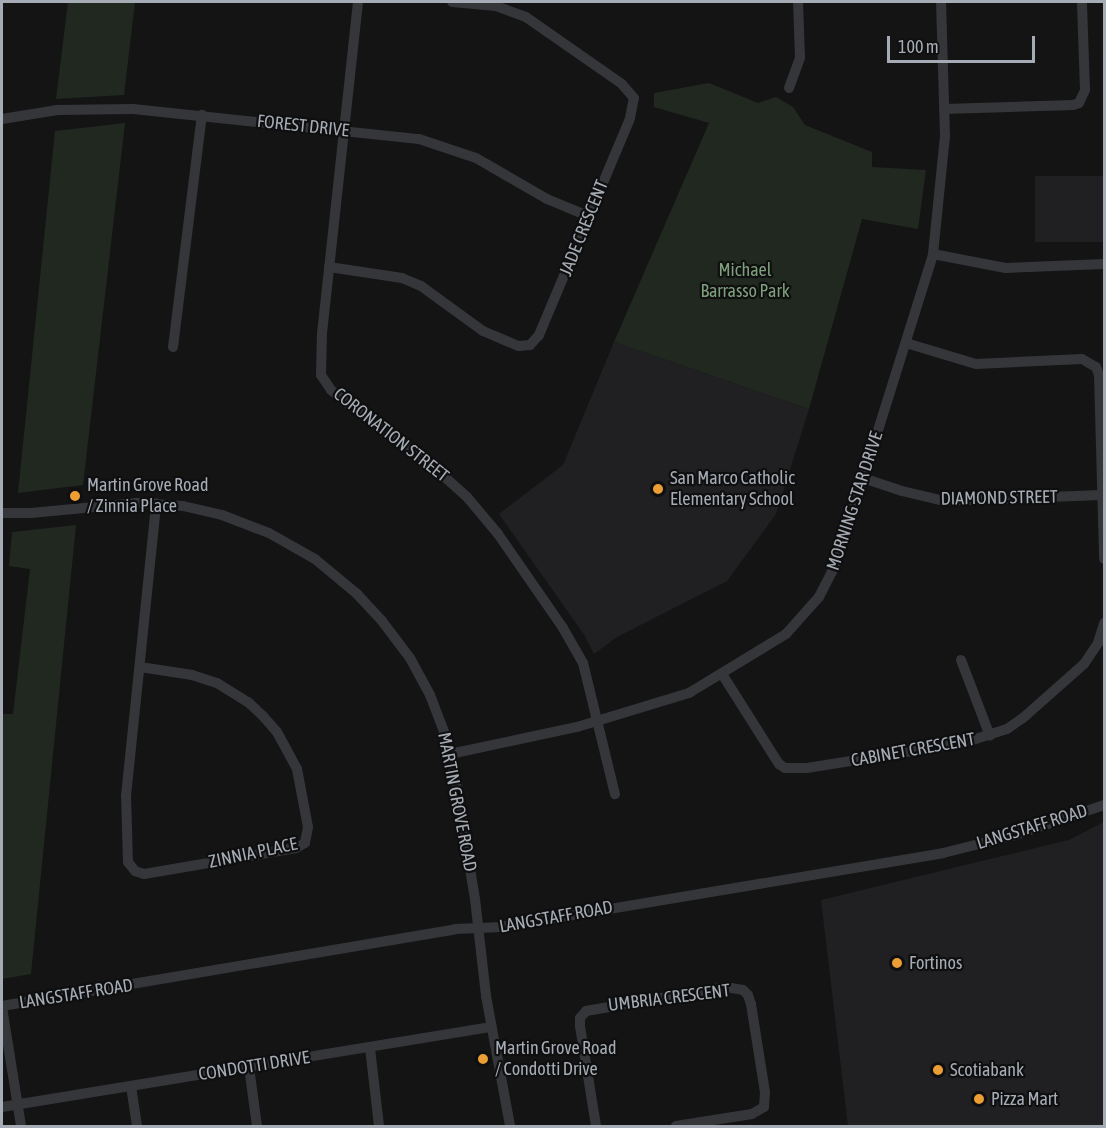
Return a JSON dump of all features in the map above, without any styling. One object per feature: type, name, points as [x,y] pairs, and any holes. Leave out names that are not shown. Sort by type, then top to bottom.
[{"type":"street","name":"CORONATION STREET","points":[[358,2],[320,367],[324,382],[344,401],[448,478],[480,511],[577,649],[583,663],[615,794]]},
{"type":"street","name":"JADE CRESCENT","points":[[329,267],[402,278],[421,286],[483,331],[519,346],[530,345],[543,327],[630,118],[634,98],[622,84],[537,22],[497,4],[452,2]]},
{"type":"street","points":[[789,88],[800,58],[798,2]]},
{"type":"street","name":"MORNING STAR DRIVE","points":[[450,754],[597,721],[670,700],[722,674],[786,634],[813,606],[836,562],[933,254],[944,161],[940,2]]},
{"type":"street","points":[[944,109],[1079,103],[1085,90],[1082,2]]},
{"type":"street","name":"FOREST DRIVE","points":[[2,119],[57,110],[133,109],[419,139],[453,148],[476,158],[547,199],[588,216]]},
{"type":"street","points":[[173,347],[202,115]]},
{"type":"street","points":[[933,254],[1006,268],[1104,264]]},
{"type":"street","points":[[906,343],[976,364],[1082,359],[1092,362],[1099,375],[1104,560]]},
{"type":"street","name":"DIAMOND STREET","points":[[863,478],[944,501],[1101,495]]},
{"type":"street","name":"MARTIN GROVE ROAD","points":[[2,513],[31,513],[114,503],[156,504],[192,508],[244,522],[290,544],[337,576],[382,621],[410,658],[430,695],[450,754],[478,928],[491,1027],[510,1126]]},
{"type":"street","name":"ZINNIA PLACE","points":[[140,667],[192,675],[217,683],[248,702],[263,716],[278,732],[297,769],[309,833],[306,843],[296,848],[152,872],[144,873],[131,868],[126,847],[126,802],[156,504]]},
{"type":"street","name":"CABINET CRESCENT","points":[[722,674],[772,756],[785,768],[807,768],[963,743],[990,736],[1023,718],[1076,673],[1098,643],[1104,623]]},
{"type":"street","points":[[961,660],[990,736]]},
{"type":"street","name":"LANGSTAFF ROAD","points":[[2,1007],[455,929],[502,927],[943,853],[1015,835],[1104,805]]},
{"type":"street","name":"UMBRIA CRESCENT","points":[[596,1126],[580,1026],[580,1018],[586,1011],[724,987],[743,990],[748,995],[751,1004],[765,1092],[764,1107],[759,1112],[676,1126]]},
{"type":"street","points":[[2,1007],[21,1126]]},
{"type":"street","name":"CONDOTTI DRIVE","points":[[2,1107],[491,1027]]},
{"type":"street","points":[[370,1048],[379,1126]]},
{"type":"street","points":[[249,1067],[257,1126]]},
{"type":"street","points":[[131,1086],[137,1126]]},
{"type":"shaded area","points":[[1035,176],[1104,176],[1104,242],[1035,242]]},
{"type":"shaded area","name":"San Marco Catholic Elementary School","points":[[614,342],[809,409],[776,514],[727,581],[617,637],[594,654],[585,636],[499,514],[563,465]]},
{"type":"shaded area","points":[[1104,822],[1104,1126],[848,1126],[821,900],[1069,840]]},
{"type":"green space","points":[[68,2],[135,2],[124,95],[56,99]]},
{"type":"green space","name":"Michael Barrasso Park","points":[[709,83],[758,103],[776,97],[793,107],[805,125],[872,152],[872,167],[926,170],[918,229],[862,219],[809,409],[614,342],[709,123],[654,107],[654,93]]},
{"type":"green space","points":[[125,123],[83,485],[18,493],[55,131]]},
{"type":"green space","points":[[76,525],[31,974],[2,979],[2,714],[13,714],[30,569],[9,566],[12,532]]},
{"type":"place","name":"San Marco Catholic Elementary School","points":[[658,489]]},
{"type":"place","name":"Martin Grove Road / Zinnia Place","points":[[75,496]]},
{"type":"place","name":"Fortinos","points":[[897,963]]},
{"type":"place","name":"Martin Grove Road / Condotti Drive","points":[[483,1059]]},
{"type":"place","name":"Scotiabank","points":[[938,1070]]},
{"type":"place","name":"Pizza Mart","points":[[979,1099]]}]
